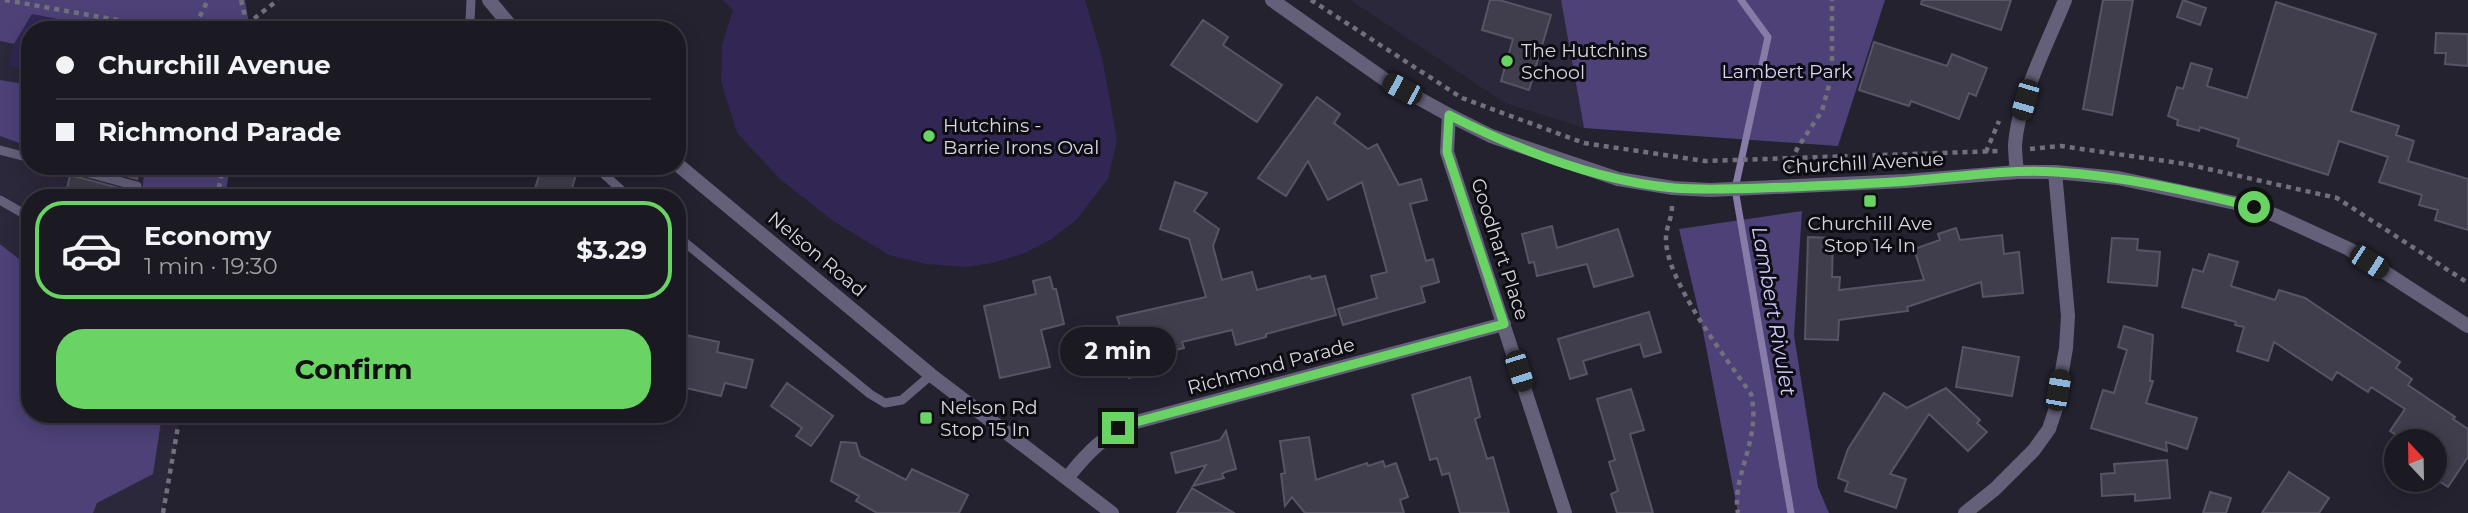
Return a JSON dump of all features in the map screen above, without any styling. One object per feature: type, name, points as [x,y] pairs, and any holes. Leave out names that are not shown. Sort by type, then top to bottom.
[{"type":"street","points":[[489,0],[506,21]]},
{"type":"street","name":"Churchill Avenue","points":[[1272,0],[1384,79],[1449,115],[1491,136],[1618,179],[1673,188],[1710,190],[1906,181],[2017,172],[2055,172],[2118,178],[2206,195],[2266,211],[2349,249],[2468,326]]},
{"type":"street","points":[[2017,172],[2015,151],[2025,100],[2064,0]]},
{"type":"street","name":"Goodhart Place","points":[[1449,115],[1447,152],[1564,513]]},
{"type":"street","name":"Nelson Road","points":[[686,171],[931,375],[1112,513]]},
{"type":"street","points":[[1965,513],[1995,489],[2034,450],[2049,429],[2055,411],[2066,348],[2068,316],[2055,172]]},
{"type":"street","name":"Richmond Parade","points":[[1068,477],[1092,448],[1118,428],[1504,324]]},
{"type":"lane","points":[[470,21],[471,0]]},
{"type":"lane","points":[[0,150],[21,156]]},
{"type":"lane","points":[[96,175],[137,186]]},
{"type":"lane","points":[[605,175],[621,189]]},
{"type":"lane","points":[[0,200],[21,212]]},
{"type":"lane","points":[[686,243],[870,394],[885,403],[902,400],[931,375]]},
{"type":"path","points":[[5,0],[123,21]]},
{"type":"path","points":[[197,21],[208,0]]},
{"type":"path","points":[[240,0],[245,21]]},
{"type":"path","points":[[254,21],[278,0]]},
{"type":"path","points":[[1311,0],[1462,98],[1584,143],[1705,160],[2015,151]]},
{"type":"path","points":[[1779,187],[1822,111],[1832,74],[1832,0]]},
{"type":"path","points":[[1673,188],[1672,220],[1665,235],[1681,289],[1751,394],[1754,407],[1752,437],[1735,500],[1738,513]]},
{"type":"path","points":[[163,513],[179,423]]},
{"type":"shaded area","points":[[0,0],[172,21],[21,21],[21,175],[221,175],[219,189],[21,189],[21,423],[179,423],[163,513],[0,513]]},
{"type":"shaded area","name":"Hutchins - Barrie Irons Oval","points":[[723,0],[1085,0],[1102,57],[1117,140],[1108,179],[1077,219],[1052,239],[1025,253],[993,263],[966,267],[926,264],[889,255],[833,221],[780,179],[737,133],[721,81],[722,45],[733,10]]},
{"type":"shaded area","name":"The Hutchins School","points":[[1350,0],[1561,0],[1584,128],[1505,103]]},
{"type":"shaded area","points":[[32,14],[68,21],[28,21]]},
{"type":"shaded area","points":[[21,32],[21,68],[9,66],[14,44]]},
{"type":"green space","points":[[0,0],[245,0],[248,21],[68,21],[32,14],[28,21],[21,21],[21,32],[14,44],[0,41]]},
{"type":"green space","name":"Lambert Park","points":[[1561,0],[1885,0],[1838,146],[1584,128]]},
{"type":"green space","points":[[0,80],[21,84],[21,144],[0,136]]},
{"type":"green space","points":[[141,175],[229,175],[226,189],[142,189],[144,176]]},
{"type":"green space","points":[[1802,211],[1794,335],[1818,487],[1829,513],[1738,513],[1701,321],[1679,229]]},
{"type":"green space","points":[[0,244],[19,259],[21,264],[21,423],[161,423],[153,474],[97,503],[93,513],[0,513]]},
{"type":"building","points":[[1490,0],[1499,0],[1551,15],[1529,90],[1501,81],[1513,39],[1482,30]]},
{"type":"building","points":[[1922,0],[2011,0],[2001,30],[1921,4]]},
{"type":"building","points":[[2103,0],[2133,0],[2112,115],[2083,109]]},
{"type":"building","points":[[2183,0],[2206,8],[2200,25],[2177,17]]},
{"type":"building","points":[[2276,2],[2376,34],[2351,111],[2399,126],[2396,135],[2414,141],[2408,161],[2468,179],[2468,230],[2435,220],[2438,210],[2419,205],[2422,195],[2379,182],[2388,157],[2339,141],[2328,175],[2237,146],[2239,139],[2200,127],[2199,131],[2177,125],[2178,120],[2168,116],[2177,87],[2183,89],[2191,63],[2212,69],[2207,86],[2247,98]]},
{"type":"building","points":[[1203,20],[1228,37],[1223,45],[1282,85],[1257,122],[1171,65]]},
{"type":"building","points":[[2436,33],[2468,34],[2468,66],[2445,64],[2446,53],[2435,53]]},
{"type":"building","points":[[1874,42],[1947,66],[1952,54],[1987,68],[1976,96],[1969,93],[1959,119],[1911,101],[1909,106],[1859,90]]},
{"type":"building","points":[[1317,97],[1340,114],[1334,123],[1368,149],[1377,144],[1399,185],[1421,179],[1427,200],[1410,204],[1426,261],[1433,259],[1439,282],[1421,287],[1425,302],[1343,325],[1338,309],[1377,298],[1371,276],[1387,272],[1362,182],[1328,200],[1308,161],[1286,196],[1258,178]]},
{"type":"building","points":[[70,175],[123,189],[67,189]]},
{"type":"building","points":[[539,175],[576,175],[572,189],[535,189]]},
{"type":"building","points":[[1175,182],[1207,193],[1194,211],[1219,229],[1213,246],[1222,280],[1252,272],[1257,290],[1310,276],[1311,279],[1325,276],[1336,315],[1236,345],[1232,330],[1182,342],[1184,348],[1150,356],[1154,371],[1129,378],[1126,369],[1100,376],[1094,356],[1113,351],[1108,332],[1121,329],[1117,317],[1206,297],[1189,239],[1160,229]]},
{"type":"building","points":[[1552,226],[1557,248],[1618,229],[1633,276],[1594,287],[1587,264],[1537,276],[1534,262],[1529,263],[1522,234]]},
{"type":"building","points":[[1956,228],[1960,240],[2002,235],[2004,254],[2019,252],[2023,293],[1983,297],[1981,282],[1907,307],[1908,311],[1839,320],[1838,340],[1805,339],[1808,237],[1833,238],[1832,277],[1840,277],[1839,290],[1924,280],[1914,249],[1940,240],[1938,234]]},
{"type":"building","points":[[2112,238],[2138,239],[2137,250],[2160,252],[2157,286],[2108,282]]},
{"type":"building","points":[[2209,254],[2238,262],[2231,286],[2275,300],[2279,290],[2305,298],[2400,362],[2396,368],[2412,379],[2408,385],[2468,429],[2468,457],[2448,487],[2447,429],[2391,429],[2405,409],[2371,387],[2368,392],[2337,372],[2332,380],[2274,342],[2268,361],[2237,351],[2244,327],[2235,325],[2236,322],[2182,307],[2193,269],[2203,272]]},
{"type":"building","points":[[1050,277],[1053,289],[1056,289],[1064,324],[1041,330],[1050,367],[1000,378],[984,306],[1036,294],[1033,281]]},
{"type":"building","points":[[1649,312],[1661,352],[1644,357],[1640,344],[1583,361],[1587,374],[1570,379],[1558,339]]},
{"type":"building","points":[[2124,326],[2153,335],[2150,381],[2153,381],[2146,403],[2197,418],[2187,449],[2166,442],[2167,451],[2091,428],[2103,390],[2114,393],[2127,350],[2118,347]]},
{"type":"building","points":[[686,335],[719,342],[717,352],[753,360],[746,388],[725,383],[721,396],[686,388]]},
{"type":"building","points":[[1963,347],[2019,357],[2012,396],[1956,387]]},
{"type":"building","points":[[1470,377],[1480,417],[1475,419],[1487,459],[1493,457],[1509,513],[1460,513],[1449,473],[1442,475],[1437,458],[1430,460],[1412,395]]},
{"type":"building","points":[[787,383],[833,416],[811,446],[796,436],[802,428],[771,406]]},
{"type":"building","points":[[1946,388],[1980,420],[1977,423],[1987,432],[1968,451],[1929,414],[1890,474],[1906,479],[1896,508],[1845,491],[1848,482],[1838,478],[1848,449],[1884,393],[1907,408]]},
{"type":"building","points":[[1631,389],[1644,430],[1630,434],[1653,513],[1617,513],[1611,494],[1618,491],[1609,462],[1615,460],[1597,399]]},
{"type":"building","points":[[1226,431],[1236,469],[1222,474],[1224,478],[1193,486],[1206,465],[1176,473],[1171,453],[1220,440]]},
{"type":"building","points":[[1309,437],[1316,480],[1367,463],[1368,466],[1383,461],[1385,467],[1396,463],[1408,497],[1400,500],[1404,513],[1305,513],[1292,497],[1285,506],[1281,474],[1285,473],[1280,441]]},
{"type":"building","points":[[841,442],[856,443],[860,456],[906,480],[912,469],[968,495],[959,513],[877,513],[856,501],[859,496],[831,481]]},
{"type":"building","points":[[2167,460],[2170,498],[2135,501],[2135,494],[2102,496],[2101,474],[2115,473],[2114,464]]},
{"type":"building","points":[[2289,472],[2329,498],[2319,513],[2262,513]]},
{"type":"building","points":[[1192,488],[1234,513],[1177,513]]},
{"type":"building","points":[[2210,492],[2231,498],[2226,513],[2203,513]]},
{"type":"waterway","name":"Lambert Rivulet","points":[[1741,0],[1768,37],[1735,189],[1791,513]]},
{"type":"place","name":"The Hutchins School","points":[[1507,61]]},
{"type":"place","name":"Hutchins - Barrie Irons Oval","points":[[929,136]]},
{"type":"place","name":"Churchill Ave Stop 14 In","points":[[1870,201]]},
{"type":"place","name":"Nelson Rd Stop 15 In","points":[[926,418]]},
{"type":"route","points":[[1118,428],[1504,324],[1447,152],[1449,115],[1491,136],[1547,157],[1618,179],[1673,188],[1710,190],[2055,172],[2118,178],[2254,207]]}]
